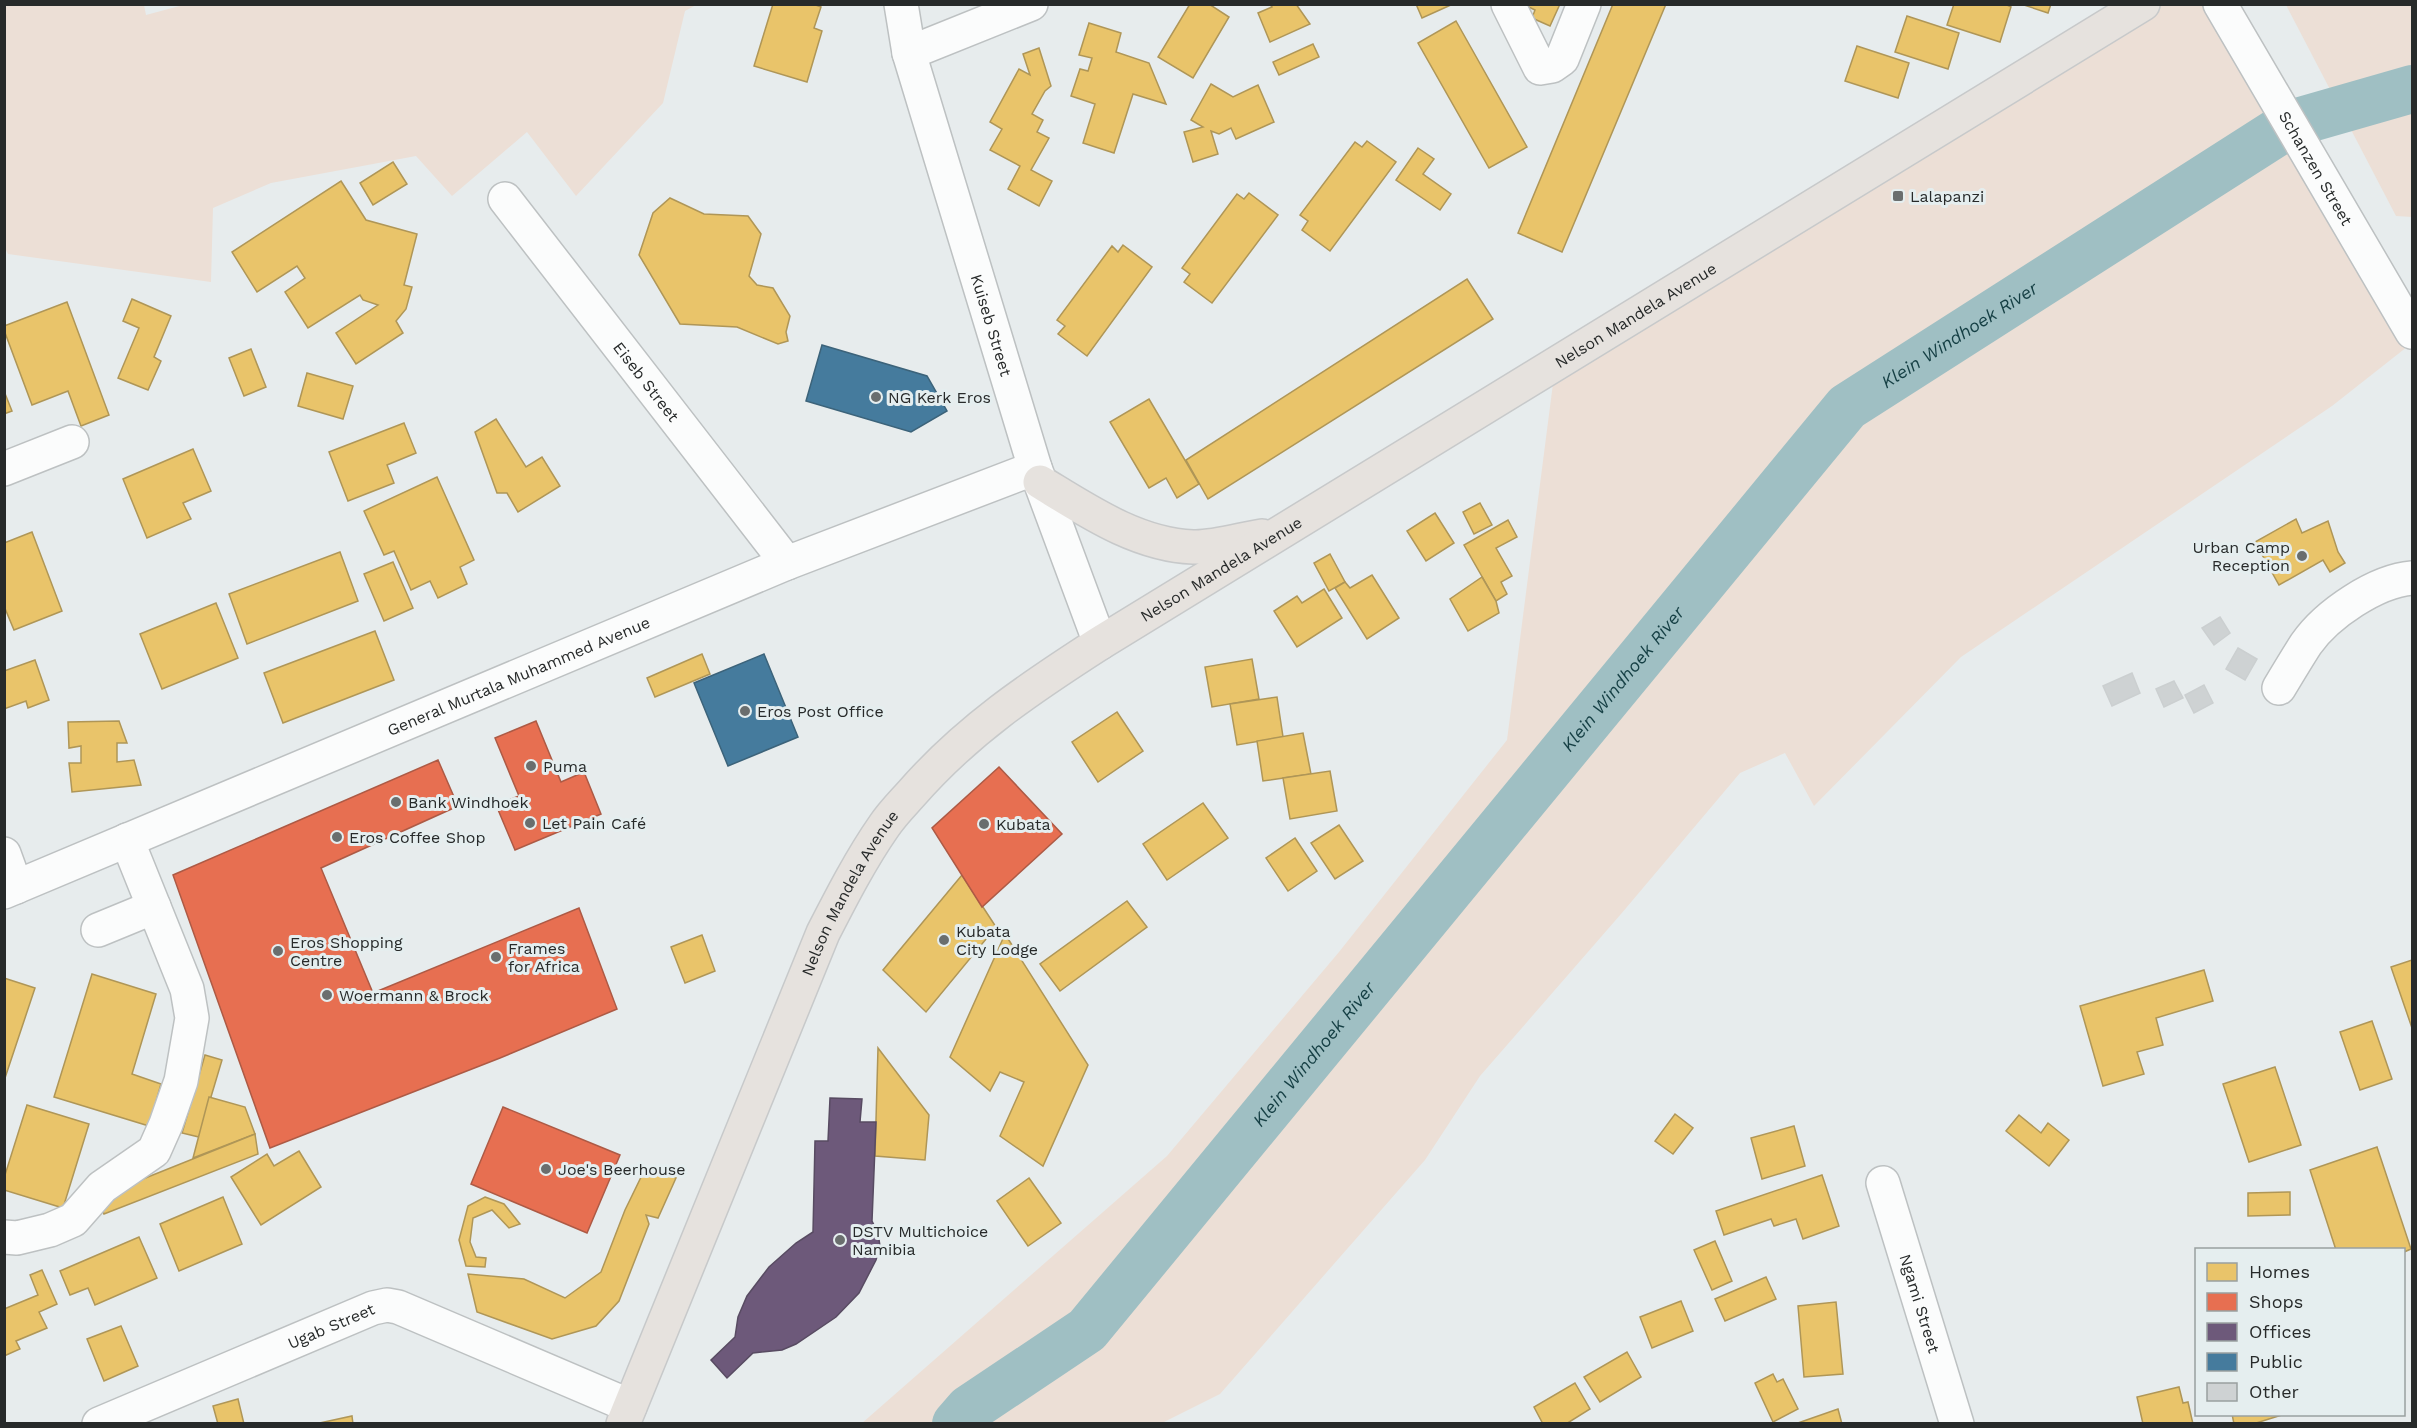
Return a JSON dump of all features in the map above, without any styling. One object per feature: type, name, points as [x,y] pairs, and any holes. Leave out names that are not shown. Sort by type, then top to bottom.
[{"type":"main road","name":"Nelson Mandela Avenue","points":[[626,1415],[823,933],[855,872],[885,824],[939,763],[979,726],[1030,687],[1100,642],[2143,4]]},
{"type":"main road","points":[[1037,475],[1125,530],[1160,542],[1194,548],[1278,533]]},
{"type":"street","name":"Kuiseb Street","points":[[901,4],[909,53],[1037,475],[1100,642]]},
{"type":"street","points":[[909,53],[1030,4]]},
{"type":"street","points":[[1509,4],[1540,68],[1552,66],[1562,59],[1584,4]]},
{"type":"street","name":"Schanzen Street","points":[[2220,4],[2412,332]]},
{"type":"street","name":"Eiseb Street","points":[[505,199],[787,563]]},
{"type":"street","points":[[4,468],[72,442]]},
{"type":"street","name":"General Murtala Muhammed Avenue","points":[[10,889],[787,563],[1037,475]]},
{"type":"street","points":[[2279,688],[2308,642],[2335,615],[2380,587],[2412,578]]},
{"type":"street","points":[[4,1237],[17,1238],[50,1230],[73,1220],[102,1187],[154,1151],[166,1124],[180,1081],[192,1018],[187,989],[127,840]]},
{"type":"street","points":[[4,854],[10,889]]},
{"type":"street","points":[[98,930],[154,907]]},
{"type":"street","name":"Ngami Street","points":[[1883,1183],[1957,1424]]},
{"type":"street","name":"Ugab Street","points":[[99,1424],[373,1308],[387,1305],[398,1307],[626,1415]]},
{"type":"shaded area","points":[[187,4],[696,5],[685,11],[663,103],[576,196],[527,132],[452,196],[416,156],[271,183],[213,208],[211,282],[8,254],[4,246],[5,5],[144,5],[146,15]]},
{"type":"shaded area","points":[[2143,5],[2220,5],[2412,343],[2332,406],[1961,657],[1814,806],[1785,753],[1740,773],[1480,1076],[1425,1160],[1220,1394],[1162,1423],[861,1424],[1167,1156],[1339,952],[1507,740],[1555,368]]},
{"type":"shaded area","points":[[2286,5],[2412,5],[2412,217],[2396,216]]},
{"type":"building: Homes","points":[[773,4],[813,4],[821,7],[814,28],[822,31],[807,82],[754,66]]},
{"type":"building: Homes","points":[[1190,4],[1209,4],[1229,17],[1193,78],[1158,57]]},
{"type":"building: Homes","points":[[1270,4],[1296,4],[1310,24],[1270,42],[1258,13],[1272,7]]},
{"type":"building: Homes","points":[[1416,4],[1453,4],[1422,18]]},
{"type":"building: Homes","points":[[1522,4],[1560,4],[1550,26],[1532,18],[1535,10]]},
{"type":"building: Homes","points":[[1613,4],[1666,4],[1562,252],[1518,233]]},
{"type":"building: Homes","points":[[1954,4],[2005,4],[2011,7],[2000,42],[1947,25]]},
{"type":"building: Homes","points":[[2021,4],[2051,4],[2048,13]]},
{"type":"building: Homes","points":[[1907,16],[1959,33],[1948,69],[1895,52]]},
{"type":"building: Homes","points":[[1456,21],[1527,147],[1489,168],[1418,43]]},
{"type":"building: Homes","points":[[1089,23],[1121,33],[1116,52],[1149,63],[1166,104],[1133,94],[1114,153],[1083,143],[1095,104],[1071,96],[1080,69],[1088,71],[1092,58],[1079,55]]},
{"type":"building: Homes","points":[[1313,44],[1319,57],[1279,75],[1273,62]]},
{"type":"building: Homes","points":[[1857,46],[1909,63],[1898,98],[1845,81]]},
{"type":"building: Homes","points":[[1039,48],[1051,86],[1045,91],[1032,114],[1043,120],[1037,132],[1049,138],[1031,170],[1052,181],[1039,206],[1008,189],[1020,166],[990,150],[1002,129],[990,122],[1019,69],[1030,75],[1023,54]]},
{"type":"building: Homes","points":[[1211,84],[1233,97],[1258,85],[1274,122],[1236,139],[1231,128],[1219,134],[1211,131],[1218,154],[1193,162],[1184,132],[1203,127],[1191,120]]},
{"type":"building: Homes","points":[[1367,141],[1396,162],[1330,251],[1302,230],[1308,221],[1300,215],[1355,142],[1362,147]]},
{"type":"building: Homes","points":[[1418,148],[1434,159],[1423,174],[1451,194],[1440,210],[1396,180]]},
{"type":"building: Homes","points":[[393,162],[407,184],[373,205],[360,183]]},
{"type":"building: Homes","points":[[341,181],[366,220],[417,234],[404,285],[412,287],[406,309],[396,321],[403,333],[356,364],[336,333],[378,305],[363,300],[360,295],[308,328],[285,292],[305,278],[297,266],[257,292],[232,252]]},
{"type":"building: Homes","points":[[1249,193],[1278,215],[1212,303],[1184,282],[1190,274],[1182,268],[1237,194],[1244,199]]},
{"type":"building: Homes","points":[[670,198],[704,214],[748,216],[761,234],[749,276],[757,285],[773,288],[790,316],[786,332],[788,341],[778,344],[737,327],[680,324],[639,255],[653,213]]},
{"type":"building: Homes","points":[[1123,245],[1152,267],[1087,356],[1058,334],[1065,326],[1057,320],[1112,246],[1118,252]]},
{"type":"building: Homes","points":[[1467,279],[1493,319],[1208,499],[1186,460]]},
{"type":"building: Homes","points":[[132,299],[171,316],[154,357],[161,361],[148,390],[118,378],[139,328],[123,321]]},
{"type":"building: Homes","points":[[67,302],[109,415],[81,426],[68,391],[32,405],[4,330],[4,326]]},
{"type":"building: Homes","points":[[251,349],[266,387],[244,396],[229,358]]},
{"type":"building: Homes","points":[[307,373],[353,386],[343,419],[298,406]]},
{"type":"building: Homes","points":[[4,391],[12,411],[4,414]]},
{"type":"building: Homes","points":[[1149,399],[1199,484],[1177,498],[1166,478],[1149,488],[1110,422]]},
{"type":"building: Homes","points":[[496,419],[526,467],[542,457],[560,486],[518,512],[507,493],[497,493],[475,432]]},
{"type":"building: Homes","points":[[404,423],[416,453],[387,465],[394,483],[348,501],[329,452]]},
{"type":"building: Homes","points":[[193,449],[211,491],[183,503],[191,519],[147,538],[123,479]]},
{"type":"building: Homes","points":[[437,477],[474,560],[460,567],[467,584],[438,598],[430,581],[411,590],[394,551],[384,555],[364,511]]},
{"type":"building: Homes","points":[[1480,503],[1492,525],[1474,534],[1463,512]]},
{"type":"building: Homes","points":[[1435,513],[1454,543],[1426,561],[1407,531]]},
{"type":"building: Homes","name":"Urban Camp Reception","points":[[2296,519],[2302,533],[2328,521],[2338,552],[2345,563],[2330,572],[2323,560],[2279,585],[2255,542]]},
{"type":"building: Homes","points":[[1508,520],[1517,537],[1496,548],[1512,576],[1501,582],[1507,594],[1496,601],[1464,545]]},
{"type":"building: Homes","points":[[32,532],[62,611],[14,630],[4,606],[4,543]]},
{"type":"building: Homes","points":[[340,552],[358,601],[247,644],[229,594]]},
{"type":"building: Homes","points":[[1330,554],[1345,582],[1329,591],[1314,563]]},
{"type":"building: Homes","points":[[393,562],[413,608],[384,621],[364,574]]},
{"type":"building: Homes","points":[[1372,575],[1399,618],[1367,639],[1335,588],[1345,582],[1350,588]]},
{"type":"building: Homes","points":[[1482,577],[1496,601],[1499,613],[1468,631],[1450,599]]},
{"type":"building: Homes","points":[[1324,589],[1342,618],[1297,647],[1274,611],[1297,596],[1302,603]]},
{"type":"building: Homes","points":[[216,603],[238,658],[162,689],[140,634]]},
{"type":"building: Homes","points":[[375,631],[394,680],[283,723],[264,673]]},
{"type":"building: Homes","points":[[702,654],[710,674],[655,697],[647,678]]},
{"type":"building: Homes","points":[[1252,659],[1259,699],[1212,707],[1205,667]]},
{"type":"building: Homes","points":[[35,660],[49,700],[28,708],[26,701],[4,709],[4,671]]},
{"type":"building: Homes","points":[[1277,697],[1283,737],[1237,745],[1230,704]]},
{"type":"building: Homes","points":[[1117,712],[1143,751],[1098,782],[1072,742]]},
{"type":"building: Homes","points":[[119,721],[127,743],[117,743],[117,762],[134,760],[141,785],[72,792],[69,763],[81,763],[81,746],[69,748],[68,722]]},
{"type":"building: Homes","points":[[1303,733],[1311,774],[1263,781],[1257,741]]},
{"type":"building: Homes","points":[[1330,771],[1337,811],[1290,819],[1283,778]]},
{"type":"building: Homes","points":[[1203,803],[1228,838],[1167,880],[1143,844]]},
{"type":"building: Homes","points":[[1339,825],[1363,861],[1335,879],[1311,843]]},
{"type":"building: Homes","points":[[1295,838],[1317,871],[1288,891],[1266,858]]},
{"type":"building: Homes","points":[[962,875],[996,927],[926,1012],[883,970]]},
{"type":"building: Homes","points":[[1127,901],[1147,927],[1060,991],[1040,964]]},
{"type":"building: Homes","points":[[1005,934],[1088,1065],[1043,1166],[1000,1136],[1024,1082],[1000,1072],[990,1091],[950,1057]]},
{"type":"building: Homes","points":[[702,935],[715,971],[685,983],[671,947]]},
{"type":"building: Homes","points":[[2412,960],[2412,1028],[2391,967]]},
{"type":"building: Homes","points":[[2204,970],[2213,1001],[2156,1018],[2163,1045],[2137,1052],[2144,1074],[2103,1086],[2080,1006]]},
{"type":"building: Homes","points":[[92,974],[156,994],[132,1074],[161,1084],[149,1126],[54,1097]]},
{"type":"building: Homes","points":[[4,978],[35,988],[4,1081]]},
{"type":"building: Homes","points":[[2372,1021],[2392,1079],[2360,1090],[2340,1032]]},
{"type":"building: Homes","points":[[878,1048],[929,1115],[925,1160],[875,1156]]},
{"type":"building: Homes","points":[[205,1055],[222,1060],[199,1137],[182,1133]]},
{"type":"building: Homes","points":[[2275,1067],[2301,1145],[2249,1162],[2223,1084]]},
{"type":"building: Homes","points":[[209,1097],[245,1107],[255,1134],[193,1158]]},
{"type":"building: Homes","points":[[27,1105],[89,1124],[63,1208],[4,1190],[4,1178]]},
{"type":"building: Homes","points":[[1675,1114],[1693,1128],[1673,1154],[1655,1141]]},
{"type":"building: Homes","points":[[2019,1115],[2041,1133],[2048,1123],[2069,1140],[2049,1166],[2006,1131]]},
{"type":"building: Homes","points":[[1794,1126],[1805,1166],[1762,1179],[1751,1138]]},
{"type":"building: Homes","points":[[255,1134],[258,1154],[104,1214],[98,1197]]},
{"type":"building: Homes","points":[[2377,1147],[2411,1249],[2405,1252],[2405,1248],[2335,1248],[2310,1170]]},
{"type":"building: Homes","points":[[299,1151],[321,1187],[261,1225],[231,1177],[267,1154],[274,1166]]},
{"type":"building: Homes","points":[[646,1167],[676,1178],[658,1218],[646,1215],[649,1224],[619,1301],[596,1326],[552,1339],[477,1312],[468,1274],[524,1279],[565,1298],[601,1272],[625,1210]]},
{"type":"building: Homes","points":[[1822,1175],[1839,1226],[1803,1239],[1796,1219],[1774,1226],[1771,1219],[1724,1235],[1716,1211]]},
{"type":"building: Homes","points":[[1029,1178],[1061,1223],[1028,1246],[997,1201]]},
{"type":"building: Homes","points":[[2290,1192],[2290,1215],[2248,1216],[2248,1193]]},
{"type":"building: Homes","points":[[223,1197],[242,1244],[179,1271],[160,1224]]},
{"type":"building: Homes","points":[[485,1197],[504,1204],[520,1224],[509,1228],[492,1210],[473,1218],[470,1242],[476,1257],[486,1258],[485,1267],[466,1266],[459,1240],[468,1206]]},
{"type":"building: Homes","points":[[139,1237],[157,1278],[95,1305],[88,1288],[70,1295],[60,1271]]},
{"type":"building: Homes","points":[[1715,1241],[1732,1281],[1712,1290],[1694,1250]]},
{"type":"building: Homes","points":[[42,1270],[57,1304],[39,1312],[47,1328],[16,1341],[20,1349],[4,1356],[4,1309],[38,1295],[30,1275]]},
{"type":"building: Homes","points":[[1766,1277],[1776,1299],[1725,1321],[1715,1299]]},
{"type":"building: Homes","points":[[1681,1301],[1693,1331],[1652,1348],[1640,1317]]},
{"type":"building: Homes","points":[[1836,1302],[1843,1374],[1804,1377],[1798,1306]]},
{"type":"building: Homes","points":[[121,1326],[138,1366],[104,1381],[87,1339]]},
{"type":"building: Homes","points":[[1627,1352],[1641,1377],[1600,1402],[1584,1377]]},
{"type":"building: Homes","points":[[1773,1374],[1777,1382],[1783,1379],[1798,1409],[1773,1422],[1755,1383]]},
{"type":"building: Homes","points":[[1575,1383],[1590,1409],[1566,1424],[1543,1424],[1534,1407]]},
{"type":"building: Homes","points":[[2179,1387],[2183,1403],[2188,1402],[2193,1424],[2143,1424],[2137,1397]]},
{"type":"building: Homes","points":[[238,1399],[244,1424],[218,1424],[213,1406]]},
{"type":"building: Homes","points":[[1838,1409],[1842,1424],[1795,1424]]},
{"type":"building: Homes","points":[[352,1416],[353,1424],[315,1424]]},
{"type":"building: Homes","points":[[2232,1416],[2279,1416],[2253,1424],[2234,1424]]},
{"type":"building: Shops","points":[[536,721],[561,782],[584,772],[601,814],[515,850],[496,805],[519,796],[495,738]]},
{"type":"building: Shops","name":"Eros Shopping Centre","points":[[438,760],[458,806],[321,868],[373,993],[579,908],[617,1009],[500,1058],[270,1148],[173,875]]},
{"type":"building: Shops","points":[[999,767],[1062,834],[982,907],[932,828]]},
{"type":"building: Shops","name":"Joe's Beerhouse","points":[[503,1107],[620,1155],[587,1233],[471,1184]]},
{"type":"building: Offices","name":"DSTV Multichoice Namibia","points":[[830,1098],[862,1099],[860,1122],[876,1122],[872,1221],[878,1233],[880,1246],[876,1260],[859,1293],[836,1317],[796,1344],[782,1350],[753,1353],[727,1378],[711,1360],[735,1337],[738,1317],[747,1296],[769,1267],[796,1243],[813,1232],[815,1141],[828,1141]]},
{"type":"building: Public","points":[[822,345],[927,376],[947,411],[911,432],[806,401]]},
{"type":"building: Public","points":[[764,654],[798,737],[728,766],[694,683]]},
{"type":"building: Other","points":[[2220,617],[2230,633],[2214,645],[2202,628]]},
{"type":"building: Other","points":[[2238,648],[2257,659],[2245,680],[2226,669]]},
{"type":"building: Other","points":[[2132,673],[2140,693],[2112,706],[2103,686]]},
{"type":"building: Other","points":[[2174,681],[2183,698],[2164,707],[2156,689]]},
{"type":"building: Other","points":[[2204,685],[2213,703],[2194,713],[2185,695]]},
{"type":"waterway","name":"Klein Windhoek River","points":[[956,1424],[969,1409],[1087,1330],[1847,407],[2290,124],[2412,89]]},
{"type":"place","name":"Lalapanzi","points":[[1898,196]]},
{"type":"place","name":"NG Kerk Eros","points":[[876,397]]},
{"type":"place","name":"Urban Camp Reception","points":[[2302,556]]},
{"type":"place","name":"Eros Post Office","points":[[745,711]]},
{"type":"place","name":"Puma","points":[[531,766]]},
{"type":"place","name":"Bank Windhoek","points":[[396,802]]},
{"type":"place","name":"Let Pain Café","points":[[530,823]]},
{"type":"place","name":"Kubata","points":[[984,824]]},
{"type":"place","name":"Eros Coffee Shop","points":[[337,837]]},
{"type":"place","name":"Kubata City Lodge","points":[[944,940]]},
{"type":"place","name":"Eros Shopping Centre","points":[[278,951]]},
{"type":"place","name":"Frames for Africa","points":[[496,957]]},
{"type":"place","name":"Woermann & Brock","points":[[327,995]]},
{"type":"place","name":"Joe's Beerhouse","points":[[546,1169]]},
{"type":"place","name":"DSTV Multichoice Namibia","points":[[840,1240]]}]
